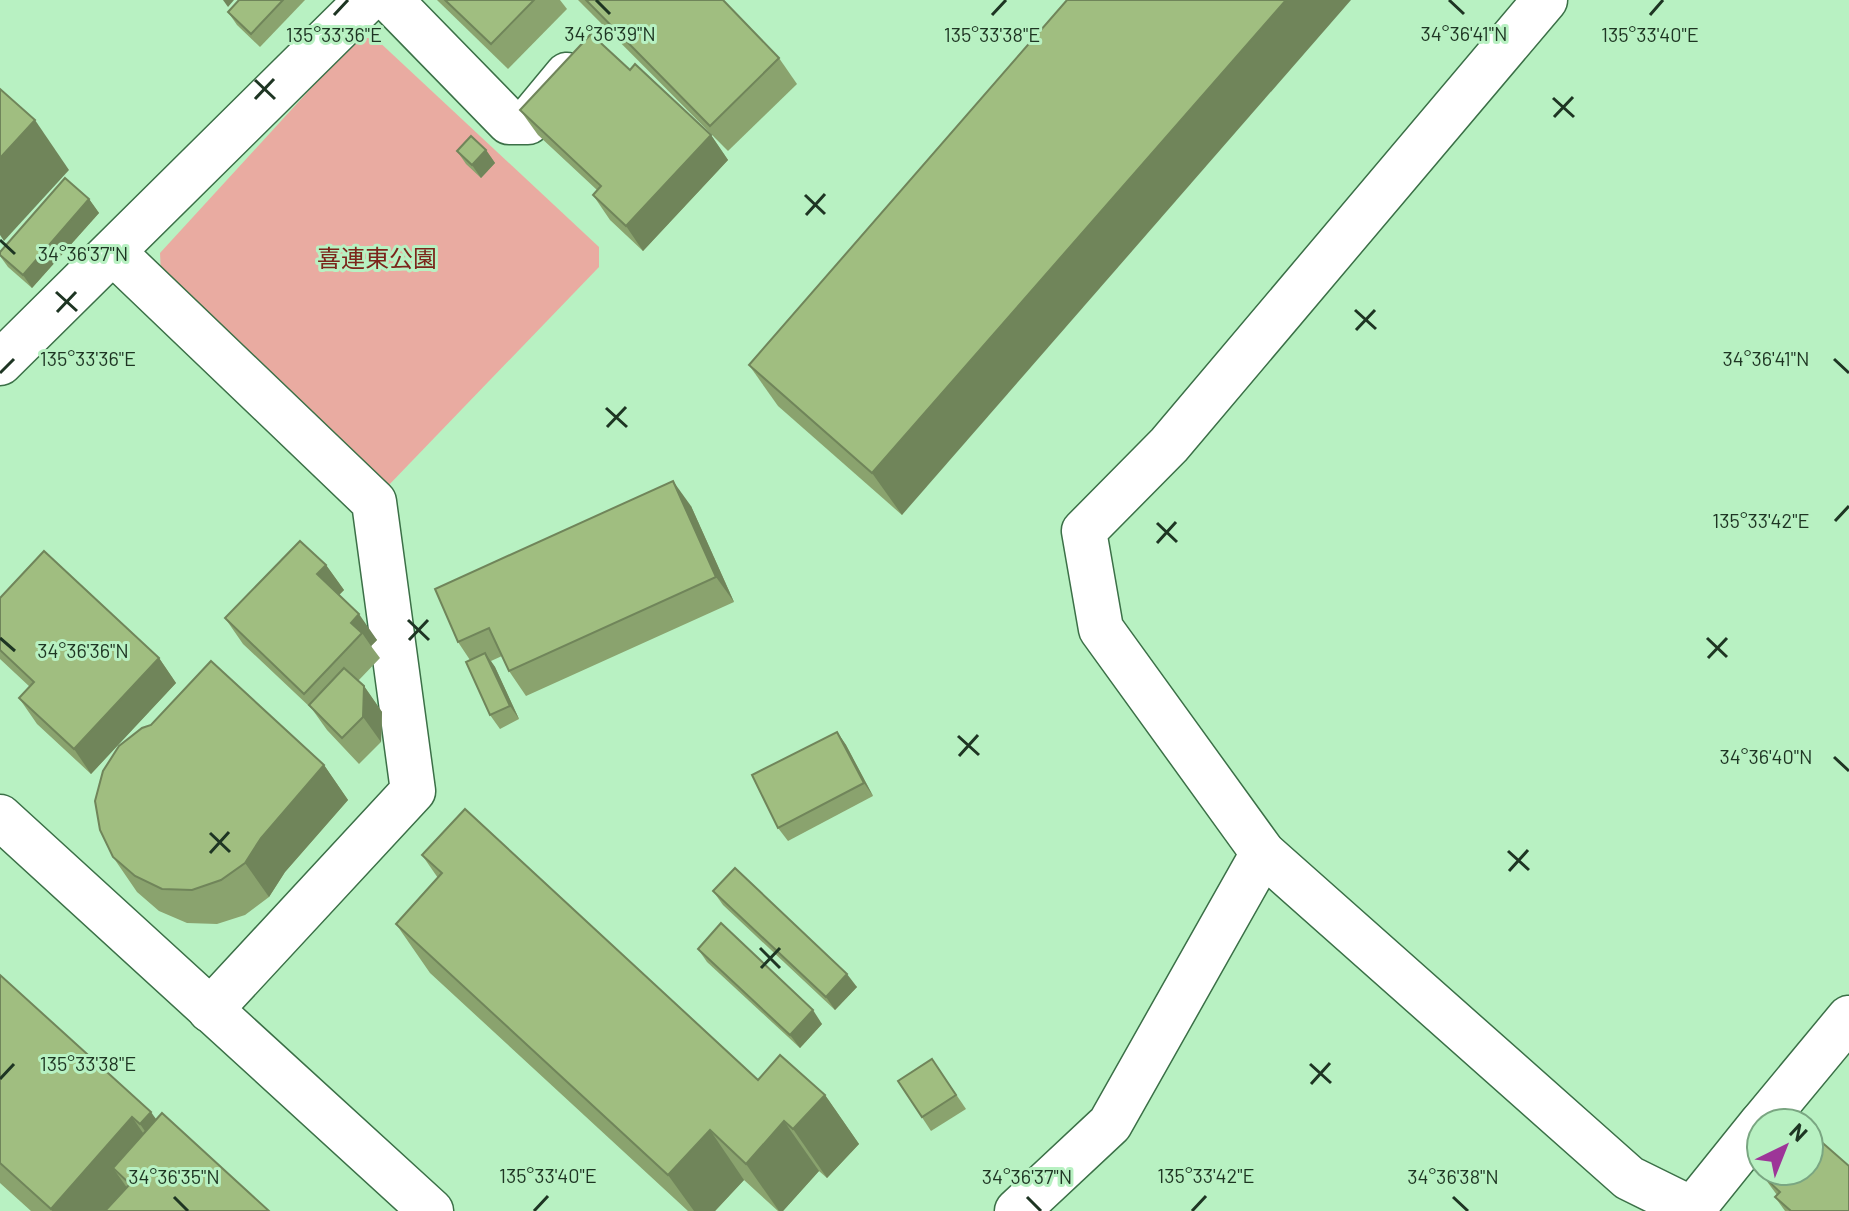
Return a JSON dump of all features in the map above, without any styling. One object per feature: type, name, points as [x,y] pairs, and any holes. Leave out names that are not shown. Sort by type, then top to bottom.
[{"type":"street","points":[[0,363],[367,0]]},
{"type":"street","points":[[390,0],[509,122],[528,122],[586,52]]},
{"type":"street","points":[[1545,0],[1169,445],[1084,531],[1101,629],[1263,853],[1629,1178],[1693,1210],[1745,1143]]},
{"type":"street","points":[[114,253],[374,502],[413,791],[210,1010]]},
{"type":"street","points":[[0,817],[431,1211]]},
{"type":"street","points":[[1017,1211],[1110,1124],[1263,853]]},
{"type":"street","points":[[1774,1107],[1849,1018]]},
{"type":"green space","name":"喜連東公園","points":[[357,38],[375,38],[599,247],[599,267],[386,488],[161,274],[160,253]]},
{"type":"building","points":[[239,0],[283,0],[251,34],[228,12]]},
{"type":"building","points":[[445,0],[534,0],[491,44]]},
{"type":"building","points":[[586,0],[723,0],[779,58],[710,126]]},
{"type":"building","points":[[1067,0],[1286,0],[872,473],[749,365]]},
{"type":"building","points":[[591,34],[630,70],[635,64],[711,135],[626,226],[593,195],[601,186],[520,110]]},
{"type":"building","points":[[0,89],[35,120],[0,158]]},
{"type":"building","points":[[471,136],[486,150],[472,165],[457,151]]},
{"type":"building","points":[[65,178],[89,199],[23,275],[0,252]]},
{"type":"building","points":[[673,481],[716,577],[509,671],[489,628],[458,642],[435,589]]},
{"type":"building","points":[[300,541],[326,565],[317,574],[359,614],[351,623],[362,633],[304,694],[225,618]]},
{"type":"building","points":[[44,551],[159,658],[74,749],[19,698],[34,682],[0,650],[0,598]]},
{"type":"building","points":[[485,653],[510,706],[490,715],[466,662]]},
{"type":"building","points":[[211,661],[324,765],[261,838],[245,863],[221,880],[192,890],[162,889],[135,876],[113,857],[100,830],[95,801],[103,771],[119,746],[142,728],[151,725]]},
{"type":"building","points":[[344,668],[364,686],[363,717],[342,738],[309,705]]},
{"type":"building","points":[[837,732],[864,783],[778,828],[752,775]]},
{"type":"building","points":[[465,809],[758,1080],[780,1055],[825,1095],[793,1129],[784,1121],[746,1164],[710,1130],[668,1175],[396,924],[442,873],[422,855]]},
{"type":"building","points":[[735,868],[847,974],[826,997],[713,891]]},
{"type":"building","points":[[721,923],[813,1010],[790,1035],[698,949]]},
{"type":"building","points":[[0,975],[151,1112],[140,1124],[132,1117],[51,1209],[0,1163]]},
{"type":"building","points":[[932,1059],[956,1095],[922,1117],[898,1081]]},
{"type":"building","points":[[162,1113],[269,1211],[105,1211],[130,1184],[113,1168]]},
{"type":"building","points":[[1825,1145],[1849,1166],[1849,1211],[1791,1211],[1775,1197],[1780,1192],[1775,1187],[1825,1187]]}]
